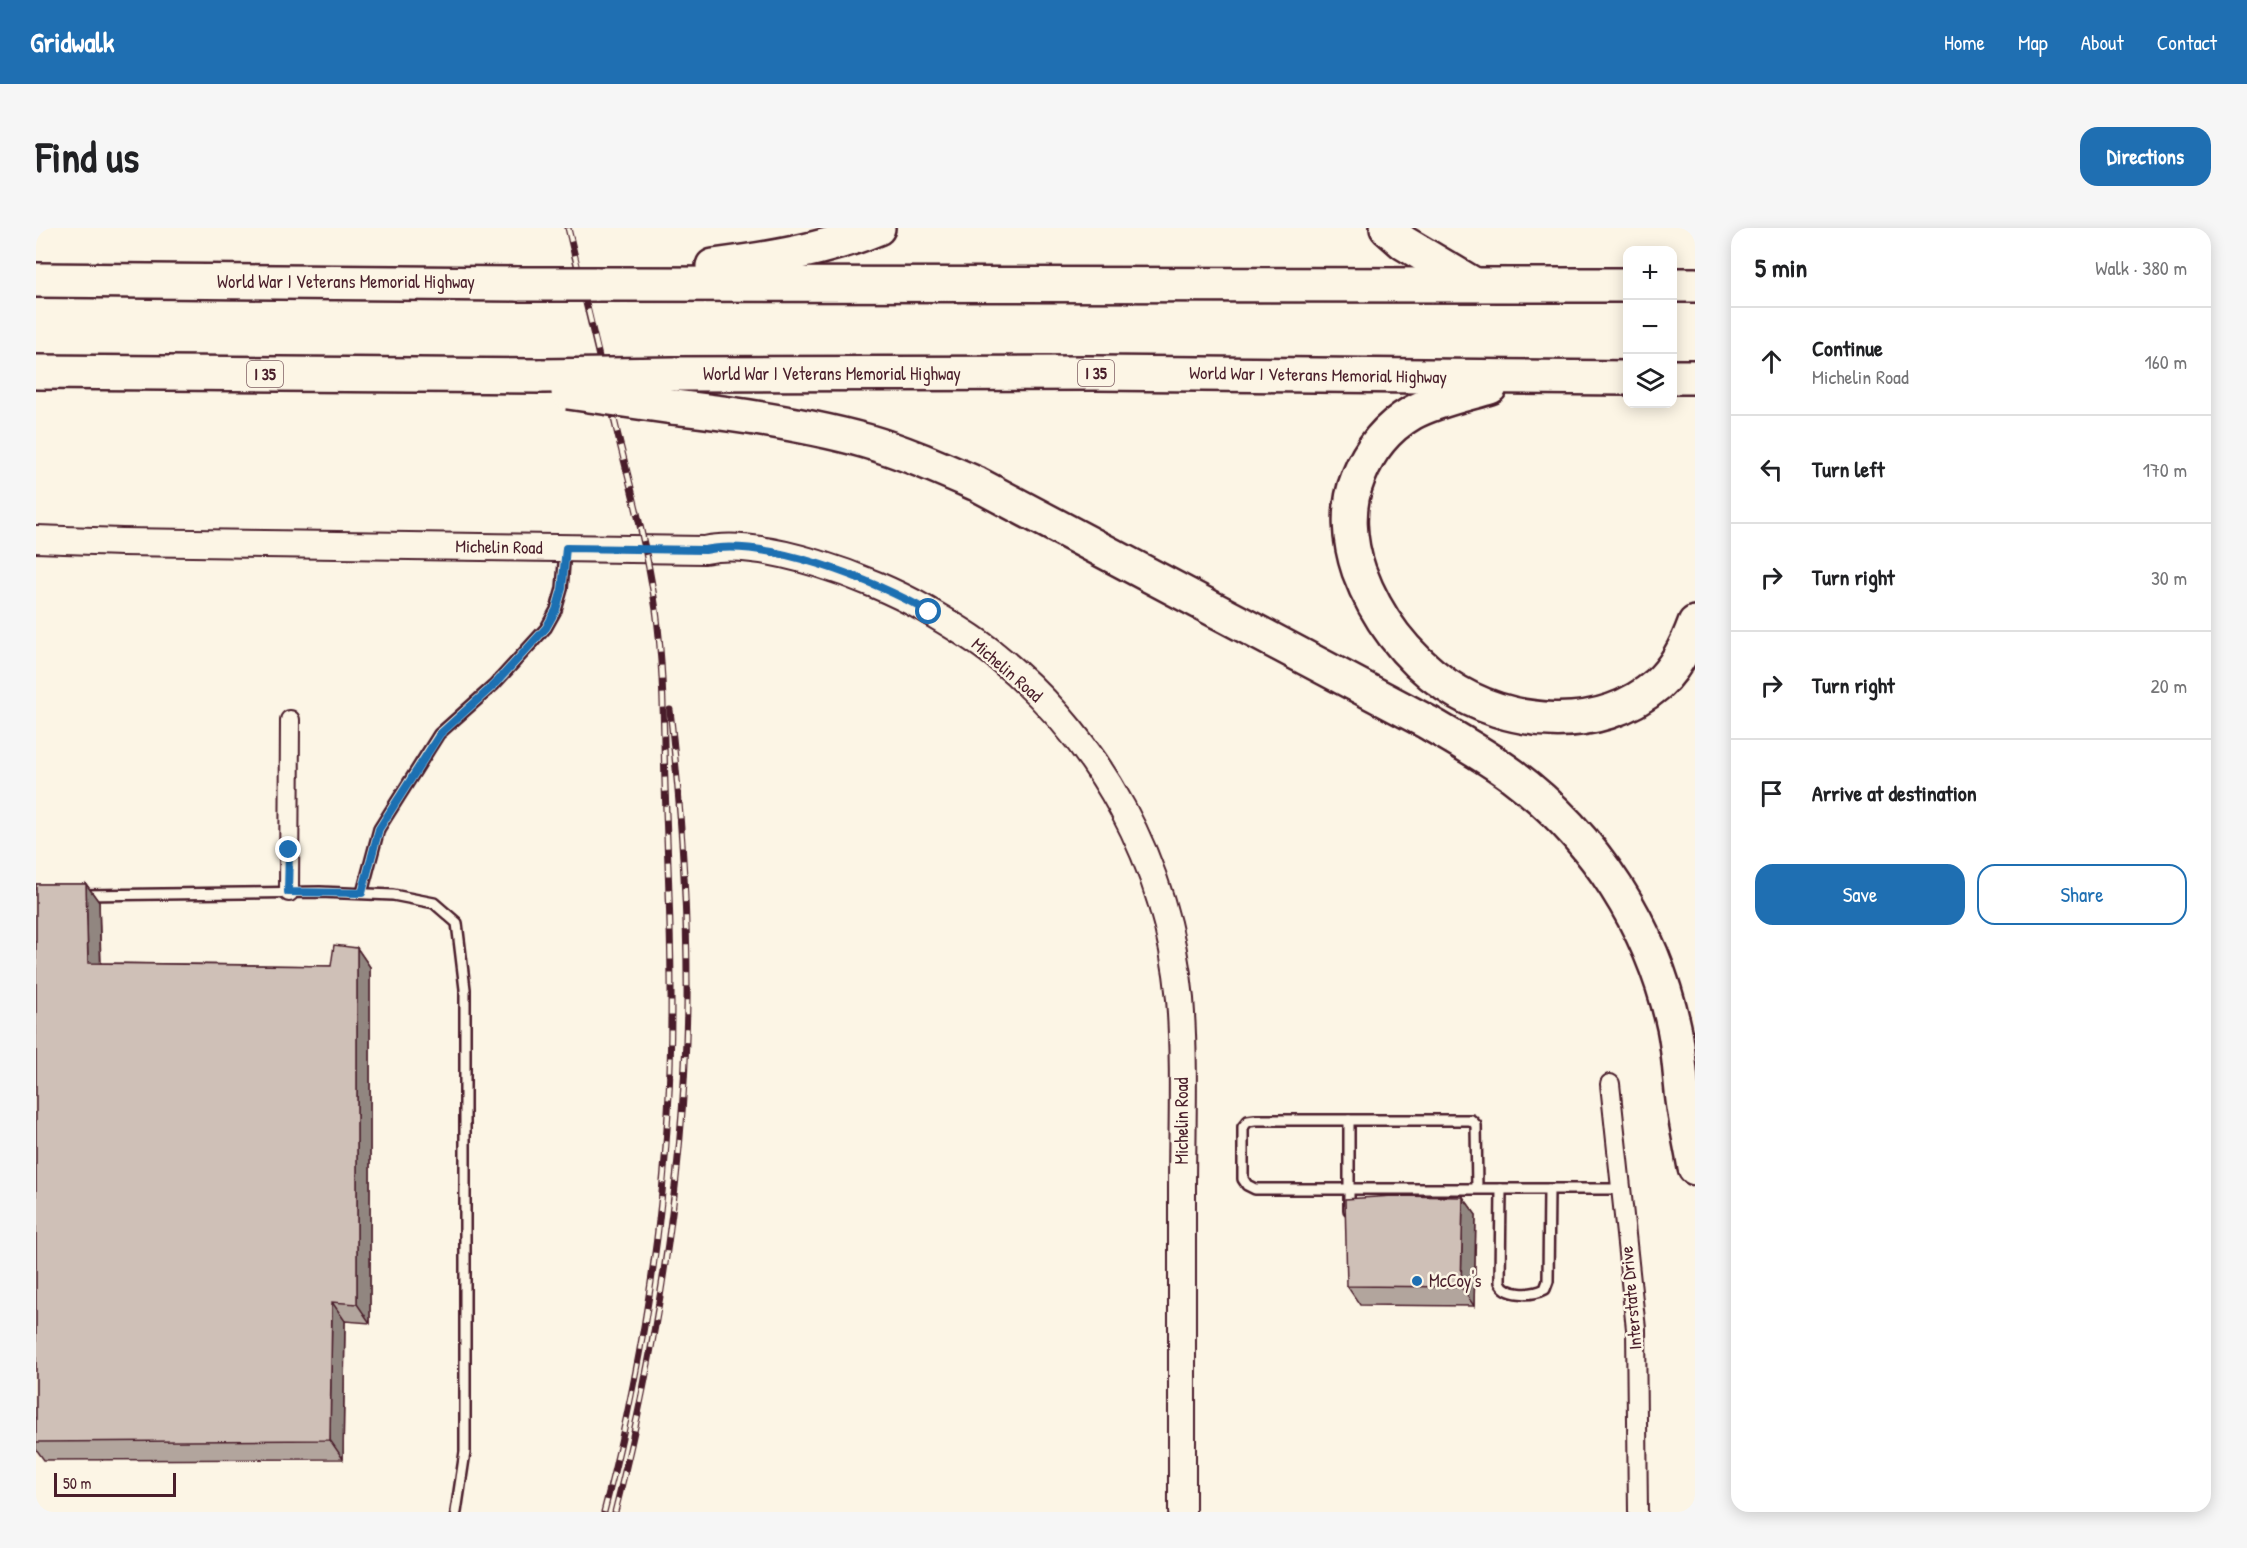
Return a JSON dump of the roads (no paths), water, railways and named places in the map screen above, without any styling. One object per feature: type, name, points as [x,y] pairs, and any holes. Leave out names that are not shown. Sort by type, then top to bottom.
[{"type":"highway","points":[[646,279],[802,252],[837,243],[878,228]]},
{"type":"highway","points":[[1388,228],[1404,243],[1474,285]]},
{"type":"highway","name":"World War I Veterans Memorial Highway","points":[[36,280],[595,284],[646,279],[1623,285]]},
{"type":"highway","points":[[36,291],[81,282]]},
{"type":"highway","points":[[1677,285],[1695,285]]},
{"type":"highway","name":"World War I Veterans Memorial Highway","points":[[43,371],[494,376],[544,382],[674,374],[1095,373],[1623,378]]},
{"type":"highway","points":[[1677,377],[1695,377]]},
{"type":"highway","points":[[1518,378],[1413,412],[1393,427],[1368,456],[1354,488],[1350,519],[1351,538],[1365,587],[1380,617],[1402,646],[1447,685],[1475,700],[1506,712],[1558,720],[1579,720],[1600,716],[1639,698],[1659,683],[1674,665],[1687,644],[1695,622]]},
{"type":"highway","points":[[544,382],[673,407],[736,414],[866,441],[920,459],[977,483],[1427,722],[1512,775],[1563,820],[1599,861],[1621,894],[1652,955],[1674,1029],[1683,1102],[1695,1168]]},
{"type":"street","name":"Michelin Road","points":[[36,539],[705,550],[721,546],[783,555],[858,576],[913,602],[946,621],[994,654],[1052,709],[1086,750],[1114,793],[1136,834],[1159,892],[1179,999],[1182,1088],[1182,1512]]},
{"type":"street","points":[[288,892],[290,720]]},
{"type":"street","name":"Interstate Drive","points":[[1610,1084],[1636,1329],[1638,1512]]},
{"type":"lane","points":[[362,893],[379,829],[440,734],[494,685],[546,628],[556,610],[562,589],[566,548]]},
{"type":"lane","points":[[71,895],[288,892],[393,895],[434,903],[458,923],[465,989],[465,1452],[456,1512]]},
{"type":"lane","points":[[1349,1120],[1349,1224]]},
{"type":"lane","points":[[1477,1189],[1477,1134],[1476,1125],[1471,1120],[1248,1121],[1243,1127],[1243,1179],[1247,1185],[1255,1189],[1477,1189],[1501,1189],[1549,1189],[1620,1189]]},
{"type":"lane","points":[[1501,1189],[1500,1282],[1503,1289],[1510,1292],[1538,1293],[1545,1289],[1548,1281],[1549,1189]]},
{"type":"railway","points":[[568,228],[640,527],[656,610],[662,686],[670,925],[670,1075],[660,1214],[637,1364],[604,1512]]},
{"type":"railway","points":[[615,1512],[644,1387],[666,1260],[685,1069],[687,1005],[685,894],[670,710]]},
{"type":"place","name":"McCoy's","points":[[1417,1281]]}]
